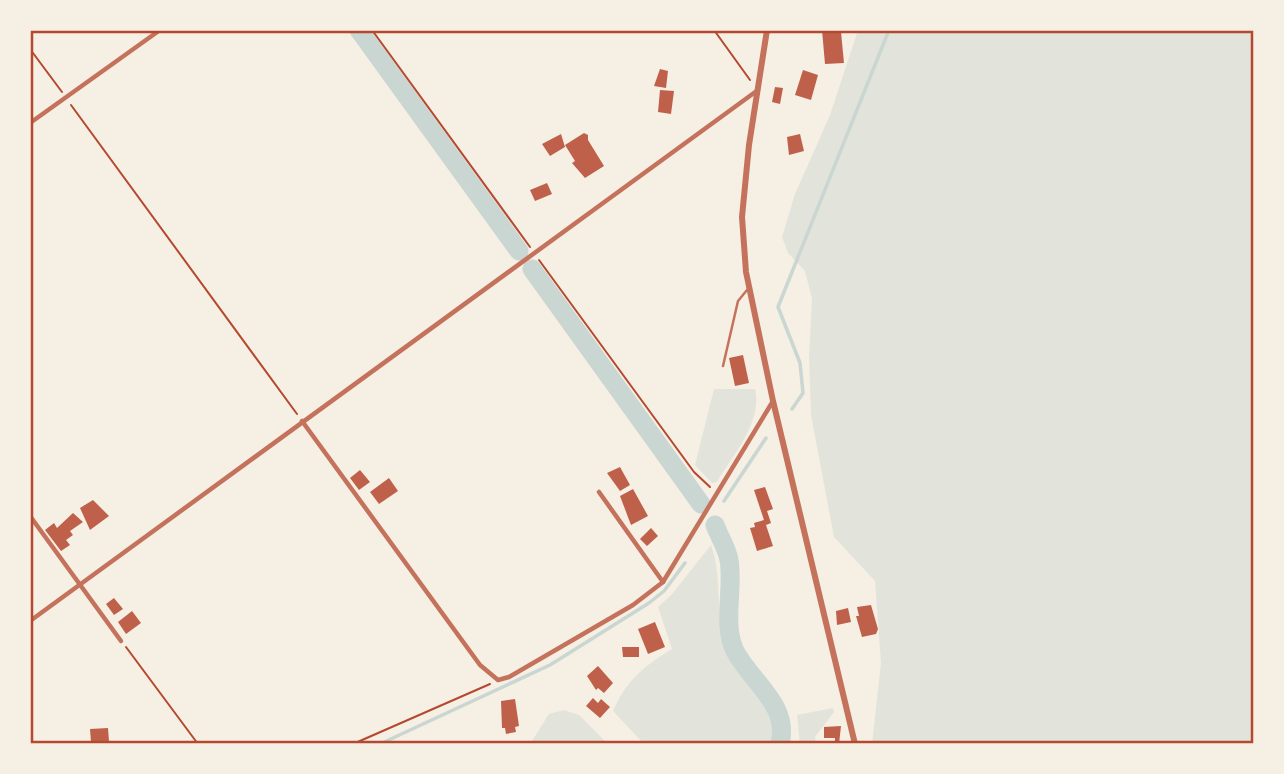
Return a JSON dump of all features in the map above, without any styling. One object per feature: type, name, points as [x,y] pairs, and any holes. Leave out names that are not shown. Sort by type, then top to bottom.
[{"type":"street","points":[[30,123],[160,30]]},
{"type":"street","points":[[767,30],[742,217],[750,288],[773,401],[855,744]]},
{"type":"street","points":[[30,621],[758,90]]},
{"type":"street","points":[[302,421],[480,665],[498,680],[509,677],[633,605],[663,582],[773,401]]},
{"type":"street","points":[[599,492],[663,582]]},
{"type":"street","points":[[30,516],[121,641]]},
{"type":"lane","points":[[723,366],[738,301],[750,288]]},
{"type":"path","points":[[372,30],[694,472],[718,495]]},
{"type":"path","points":[[714,30],[758,90]]},
{"type":"path","points":[[30,49],[302,421]]},
{"type":"path","points":[[121,641],[198,744]]},
{"type":"path","points":[[353,744],[498,680]]},
{"type":"shaded area","points":[[858,30],[1254,30],[1254,744],[872,744],[881,663],[875,581],[834,537],[811,415],[809,357],[812,299],[805,271],[788,253],[782,237],[795,194],[830,115]]},
{"type":"shaded area","points":[[714,389],[755,389],[756,401],[755,413],[745,437],[717,482],[712,483],[695,465]]},
{"type":"shaded area","points":[[711,545],[717,570],[720,621],[725,645],[738,671],[763,702],[769,714],[773,744],[644,744],[613,711],[637,675],[672,649],[658,607],[672,594]]},
{"type":"shaded area","points":[[833,708],[834,712],[815,737],[816,744],[800,744],[797,715]]},
{"type":"shaded area","points":[[564,710],[579,715],[608,744],[530,744],[549,714]]},
{"type":"building","points":[[822,30],[841,32],[844,63],[825,64]]},
{"type":"building","points":[[660,69],[668,71],[666,88],[654,86]]},
{"type":"building","points":[[803,70],[818,75],[811,100],[795,95]]},
{"type":"building","points":[[775,87],[783,88],[780,104],[772,102]]},
{"type":"building","points":[[660,90],[674,91],[671,114],[658,112]]},
{"type":"building","points":[[584,133],[588,135],[588,140],[604,166],[585,178],[572,163],[575,161],[565,145]]},
{"type":"building","points":[[561,134],[565,147],[550,156],[542,144]]},
{"type":"building","points":[[800,134],[804,151],[789,155],[787,137]]},
{"type":"building","points":[[547,183],[552,194],[535,201],[530,190]]},
{"type":"building","points":[[743,355],[749,383],[735,386],[729,358]]},
{"type":"building","points":[[620,467],[630,485],[620,491],[607,473]]},
{"type":"building","points":[[360,470],[370,482],[359,490],[350,478]]},
{"type":"building","points":[[389,478],[398,491],[379,504],[370,492]]},
{"type":"building","points":[[765,487],[773,509],[767,511],[771,523],[766,525],[773,546],[757,551],[750,528],[755,527],[754,523],[764,520],[754,490]]},
{"type":"building","points":[[633,489],[648,516],[631,525],[620,496]]},
{"type":"building","points":[[93,500],[109,516],[90,530],[80,508]]},
{"type":"building","points":[[73,513],[83,522],[70,531],[73,535],[66,540],[70,545],[61,551],[45,530],[54,523],[57,528]]},
{"type":"building","points":[[651,528],[658,536],[647,546],[640,539]]},
{"type":"building","points":[[114,598],[123,609],[114,615],[106,604]]},
{"type":"building","points":[[871,605],[878,629],[876,634],[862,637],[856,616],[859,616],[857,607]]},
{"type":"building","points":[[848,608],[851,622],[837,625],[836,611]]},
{"type":"building","points":[[132,611],[141,623],[126,634],[118,622]]},
{"type":"building","points":[[655,622],[665,647],[648,654],[638,629]]},
{"type":"building","points":[[622,647],[639,647],[639,657],[623,657]]},
{"type":"building","points":[[598,666],[613,683],[604,693],[598,688],[596,690],[587,676]]},
{"type":"building","points":[[593,698],[598,703],[601,699],[610,707],[600,718],[586,706]]},
{"type":"building","points":[[515,699],[519,726],[515,727],[516,732],[506,734],[505,728],[502,728],[501,701]]},
{"type":"building","points":[[841,726],[839,744],[825,744],[835,741],[835,738],[824,738],[824,727]]},
{"type":"building","points":[[108,728],[109,741],[91,742],[90,729]]},
{"type":"waterway","points":[[359,30],[519,251]]},
{"type":"waterway","points":[[792,409],[803,393],[800,363],[778,307],[889,30]]},
{"type":"waterway","points":[[532,269],[701,504]]},
{"type":"waterway","points":[[724,501],[766,438]]},
{"type":"waterway","points":[[715,525],[729,560],[731,640],[742,662],[774,706],[782,730],[780,744]]},
{"type":"waterway","points":[[380,744],[550,665],[649,603],[664,591],[685,563]]}]
